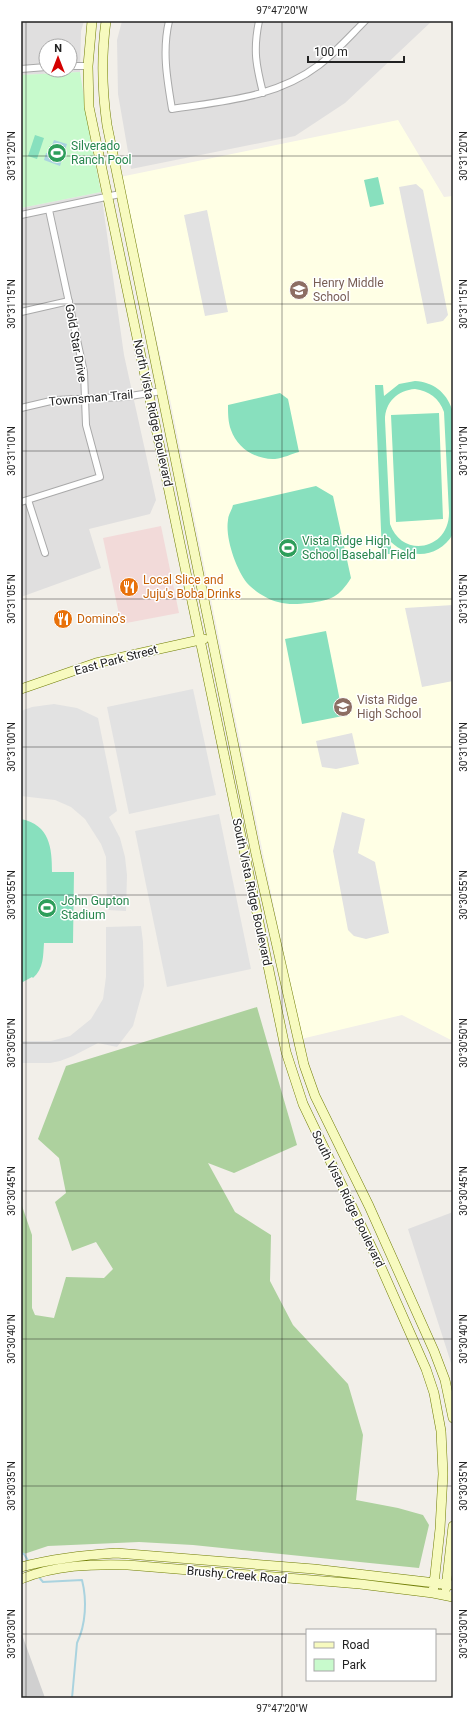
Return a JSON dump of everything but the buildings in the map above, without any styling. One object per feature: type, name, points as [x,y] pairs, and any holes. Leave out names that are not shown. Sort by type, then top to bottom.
[{"type":"street","name":"North Vista Ridge Boulevard","points":[[92,21],[88,66],[90,107],[234,804]]},
{"type":"street","name":"North Vista Ridge Boulevard","points":[[106,21],[102,66],[103,96],[120,194],[162,391],[243,793]]},
{"type":"street","points":[[168,21],[165,40],[165,62],[172,109],[242,98],[282,87],[318,65],[361,22]]},
{"type":"street","points":[[259,21],[255,52],[256,67],[263,93]]},
{"type":"street","points":[[78,66],[88,66]]},
{"type":"street","points":[[21,69],[38,67]]},
{"type":"street","points":[[21,215],[120,194]]},
{"type":"street","name":"Gold Star Drive","points":[[28,500],[100,477],[86,425],[84,372],[50,210]]},
{"type":"street","points":[[21,312],[69,301]]},
{"type":"street","name":"Townsman Trail","points":[[21,408],[55,400],[124,397],[162,391]]},
{"type":"street","points":[[21,502],[28,500],[45,553]]},
{"type":"street","name":"East Park Street","points":[[21,689],[96,663],[212,638]]},
{"type":"street","name":"South Vista Ridge Boulevard","points":[[243,793],[290,1011],[304,1065],[315,1096],[369,1206],[434,1352],[444,1380],[453,1418]]},
{"type":"street","name":"South Vista Ridge Boulevard","points":[[234,804],[291,1072],[303,1104],[356,1213],[402,1314],[426,1368],[434,1393],[441,1431],[443,1474],[433,1593]]},
{"type":"street","points":[[449,1596],[453,1526]]},
{"type":"street","name":"Brushy Creek Road","points":[[21,1567],[44,1562],[116,1553],[314,1569],[450,1584]]},
{"type":"street","points":[[170,1569],[172,1557]]},
{"type":"street","name":"Brushy Creek Road","points":[[22,1579],[49,1571],[83,1565],[128,1565],[360,1584],[449,1596]]},
{"type":"shaded area","points":[[21,21],[84,21],[81,31],[80,72],[78,72],[78,38],[38,38],[38,74],[21,75]]},
{"type":"shaded area","points":[[122,21],[432,21],[345,103],[295,136],[131,169],[118,94],[117,40]]},
{"type":"shaded area","name":"Vista Ridge High School","points":[[398,120],[444,197],[453,196],[453,1041],[402,1015],[301,1039],[170,399],[120,177]]},
{"type":"shaded area","points":[[416,184],[423,190],[448,315],[443,321],[427,324],[399,187]]},
{"type":"shaded area","points":[[101,192],[124,355],[156,500],[150,514],[89,529],[101,568],[21,597],[21,208]]},
{"type":"shaded area","points":[[207,210],[228,312],[205,316],[184,215]]},
{"type":"shaded area","points":[[161,526],[179,613],[121,624],[103,538]]},
{"type":"shaded area","points":[[453,605],[453,681],[422,687],[405,608]]},
{"type":"shaded area","points":[[193,689],[216,795],[129,814],[107,707]]},
{"type":"shaded area","points":[[54,704],[77,708],[98,718],[117,811],[109,817],[120,838],[125,857],[127,875],[126,911],[107,910],[106,857],[101,844],[85,819],[71,807],[55,800],[21,796],[21,711],[32,707]]},
{"type":"shaded area","points":[[352,733],[359,764],[336,769],[322,767],[316,741]]},
{"type":"shaded area","points":[[342,812],[365,819],[358,853],[375,862],[389,933],[366,939],[354,936],[348,930],[333,851]]},
{"type":"shaded area","points":[[219,814],[251,969],[167,987],[135,831]]},
{"type":"shaded area","points":[[141,926],[144,986],[133,1026],[117,1047],[98,1043],[60,1061],[50,1063],[21,1063],[21,1041],[51,1041],[70,1036],[91,1019],[103,999],[106,977],[106,927]]},
{"type":"shaded area","points":[[453,1212],[453,1369],[408,1229]]},
{"type":"shaded area","points":[[21,1632],[45,1698],[21,1698]]},
{"type":"green space","points":[[78,72],[80,72],[90,137],[101,192],[21,208],[21,75],[38,74],[38,78],[78,78]]},
{"type":"green space","points":[[35,135],[44,138],[37,159],[28,156]]},
{"type":"green space","points":[[378,177],[384,204],[370,207],[364,180]]},
{"type":"green space","points":[[415,381],[428,383],[442,393],[452,409],[453,534],[440,548],[424,554],[407,552],[391,542],[391,554],[382,554],[375,385],[383,385],[384,396],[399,384]],"holes":[[[415,389],[425,391],[433,396],[444,412],[449,513],[447,526],[441,535],[433,542],[424,546],[414,546],[404,542],[396,535],[390,524],[385,420],[387,408],[398,395]]]},
{"type":"green space","points":[[280,393],[288,399],[299,452],[275,459],[268,459],[254,455],[248,452],[234,436],[229,424],[228,405]]},
{"type":"green space","points":[[439,413],[443,519],[396,522],[391,415]]},
{"type":"green space","name":"Vista Ridge High School Baseball Field","points":[[316,486],[333,496],[351,578],[343,590],[329,599],[294,604],[274,601],[261,595],[253,589],[247,583],[239,570],[232,553],[228,535],[229,514],[233,505]]},
{"type":"green space","points":[[326,631],[343,716],[302,724],[285,639]]},
{"type":"green space","name":"John Gupton Stadium","points":[[21,819],[31,822],[44,832],[50,846],[52,872],[74,872],[73,943],[44,943],[42,962],[37,974],[33,978],[32,977],[21,983]]},
{"type":"green space","points":[[257,1007],[297,1145],[234,1173],[208,1163],[235,1212],[271,1235],[270,1281],[293,1325],[348,1384],[363,1435],[356,1500],[398,1508],[423,1515],[429,1525],[419,1568],[193,1545],[139,1542],[48,1546],[21,1555],[21,1203],[32,1235],[32,1308],[35,1315],[54,1318],[66,1277],[104,1278],[113,1269],[96,1242],[72,1251],[55,1202],[66,1193],[59,1158],[38,1139],[66,1066]]},
{"type":"water","name":"Silverado Ranch Pool","points":[[54,140],[67,144],[60,166],[44,160],[46,153],[49,153]]},
{"type":"waterway","points":[[21,1553],[24,1554],[29,1562]]},
{"type":"waterway","points":[[38,1576],[43,1582],[82,1580],[85,1596],[85,1612],[77,1643],[72,1698]]},
{"type":"place","name":"Silverado Ranch Pool","points":[[57,153]]},
{"type":"place","name":"Henry Middle School","points":[[299,290]]},
{"type":"place","name":"Vista Ridge High School Baseball Field","points":[[288,548]]},
{"type":"place","name":"Local Slice and Juju's Boba Drinks","points":[[129,587]]},
{"type":"place","name":"Domino's","points":[[63,619]]},
{"type":"place","name":"Vista Ridge High School","points":[[343,707]]},
{"type":"place","name":"John Gupton Stadium","points":[[47,908]]}]
